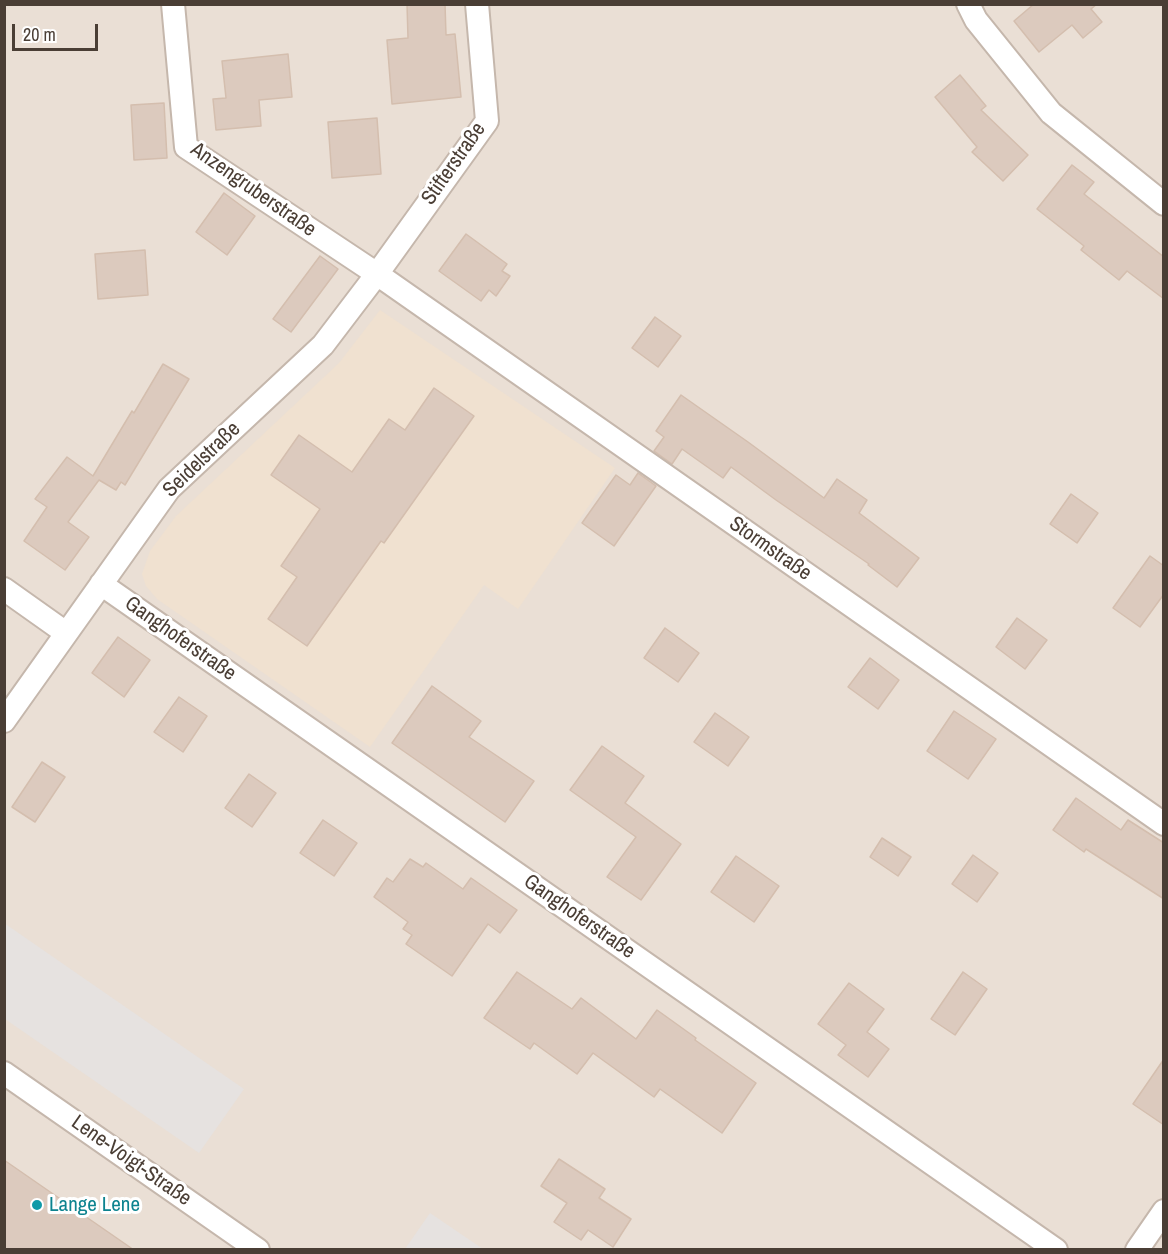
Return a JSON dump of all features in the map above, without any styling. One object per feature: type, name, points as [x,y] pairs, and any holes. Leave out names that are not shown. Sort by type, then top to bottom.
[{"type":"street","name":"Anzengruberstraße","points":[[173,4],[186,147],[376,274]]},
{"type":"street","name":"Stifterstraße","points":[[376,274],[487,121],[477,4]]},
{"type":"street","points":[[968,4],[976,20],[1051,113],[1164,204]]},
{"type":"street","name":"Seidelstraße","points":[[4,721],[169,489],[323,345],[376,274]]},
{"type":"street","name":"Stormstraße","points":[[376,274],[1164,824]]},
{"type":"street","name":"Ganghoferstraße","points":[[101,584],[1056,1250]]},
{"type":"street","points":[[4,590],[66,633]]},
{"type":"street","name":"Lene-Voigt-Straße","points":[[4,1073],[258,1250]]},
{"type":"street","points":[[1137,1250],[1164,1211]]},
{"type":"shaded area","points":[[5,5],[1163,5],[1163,1249],[5,1249]]},
{"type":"shaded area","points":[[380,310],[615,468],[518,609],[484,585],[370,747],[157,599],[146,586],[142,574],[150,551],[176,516],[339,363]]},
{"type":"shaded area","points":[[4,923],[244,1089],[199,1153],[5,1019]]},
{"type":"shaded area","points":[[430,1213],[483,1249],[405,1249]]},
{"type":"building","points":[[407,4],[445,4],[446,35],[455,34],[461,97],[392,104],[387,40],[408,38]]},
{"type":"building","points":[[1034,4],[1097,4],[1091,9],[1102,22],[1083,38],[1072,25],[1039,52],[1014,21]]},
{"type":"building","points":[[288,54],[292,97],[259,100],[261,126],[216,130],[213,99],[226,98],[222,61]]},
{"type":"building","points":[[960,75],[986,106],[981,110],[1028,155],[1003,181],[972,152],[977,147],[935,97]]},
{"type":"building","points":[[164,103],[167,158],[134,160],[131,105]]},
{"type":"building","points":[[377,118],[381,174],[332,178],[328,122]]},
{"type":"building","points":[[1072,165],[1094,182],[1084,194],[1164,257],[1164,299],[1127,271],[1119,280],[1081,250],[1084,246],[1037,209]]},
{"type":"building","points":[[224,193],[255,216],[227,255],[196,232]]},
{"type":"building","points":[[466,234],[507,264],[502,271],[510,276],[496,296],[489,290],[481,301],[439,271]]},
{"type":"building","points":[[145,250],[148,295],[98,299],[95,254]]},
{"type":"building","points":[[320,256],[338,269],[291,332],[273,319]]},
{"type":"building","points":[[655,317],[681,336],[658,367],[632,348]]},
{"type":"building","points":[[163,364],[189,379],[125,485],[121,482],[116,490],[99,480],[68,522],[89,537],[65,570],[24,541],[47,507],[35,499],[67,457],[93,476]]},
{"type":"building","points":[[434,388],[474,416],[384,543],[381,541],[307,646],[268,619],[297,577],[281,566],[320,509],[271,475],[299,435],[352,472],[389,419],[405,430]]},
{"type":"building","points":[[681,395],[824,498],[837,479],[867,500],[859,513],[919,558],[897,587],[869,564],[731,467],[723,478],[682,449],[672,464],[654,451],[664,437],[656,431]]},
{"type":"building","points":[[638,473],[656,486],[614,546],[582,523],[616,475],[630,485]]},
{"type":"building","points":[[1071,494],[1098,513],[1077,543],[1050,524]]},
{"type":"building","points":[[1150,556],[1164,566],[1164,594],[1140,627],[1113,608]]},
{"type":"building","points":[[1017,618],[1047,640],[1025,669],[996,647]]},
{"type":"building","points":[[665,628],[699,653],[678,682],[644,658]]},
{"type":"building","points":[[118,637],[150,660],[124,697],[92,673]]},
{"type":"building","points":[[870,658],[899,680],[878,709],[848,687]]},
{"type":"building","points":[[432,686],[481,721],[469,737],[534,781],[505,822],[392,743]]},
{"type":"building","points":[[179,697],[207,716],[183,752],[154,732]]},
{"type":"building","points":[[954,711],[996,739],[968,779],[927,751]]},
{"type":"building","points":[[715,713],[749,737],[728,766],[694,742]]},
{"type":"building","points":[[602,746],[644,776],[625,803],[681,844],[641,900],[607,877],[636,837],[570,790]]},
{"type":"building","points":[[42,762],[65,777],[35,822],[12,807]]},
{"type":"building","points":[[249,774],[276,793],[252,827],[225,808]]},
{"type":"building","points":[[1076,798],[1121,830],[1128,820],[1164,843],[1164,899],[1086,849],[1084,852],[1053,830]]},
{"type":"building","points":[[323,820],[357,843],[334,876],[300,853]]},
{"type":"building","points":[[882,838],[911,857],[898,876],[870,857]]},
{"type":"building","points":[[973,855],[998,873],[977,902],[952,884]]},
{"type":"building","points":[[736,856],[779,886],[754,922],[711,892]]},
{"type":"building","points":[[410,859],[423,867],[426,863],[463,889],[471,878],[517,910],[500,933],[488,924],[452,976],[406,944],[412,935],[403,929],[408,922],[374,897],[387,878],[393,882]]},
{"type":"building","points":[[517,972],[572,1009],[581,998],[636,1039],[657,1010],[756,1083],[722,1133],[660,1089],[654,1097],[593,1053],[577,1074],[534,1043],[530,1049],[484,1018]]},
{"type":"building","points":[[963,972],[987,989],[955,1035],[931,1019]]},
{"type":"building","points":[[849,983],[884,1009],[867,1032],[889,1049],[868,1077],[838,1055],[846,1045],[818,1024]]},
{"type":"building","points":[[1164,1059],[1164,1125],[1133,1104]]},
{"type":"building","points":[[559,1159],[605,1189],[599,1198],[631,1219],[613,1247],[588,1230],[581,1240],[554,1222],[567,1203],[541,1186]]},
{"type":"building","name":"Lange Lene","points":[[4,1160],[134,1250],[4,1250]]},
{"type":"place","name":"Lange Lene","points":[[37,1205]]}]
